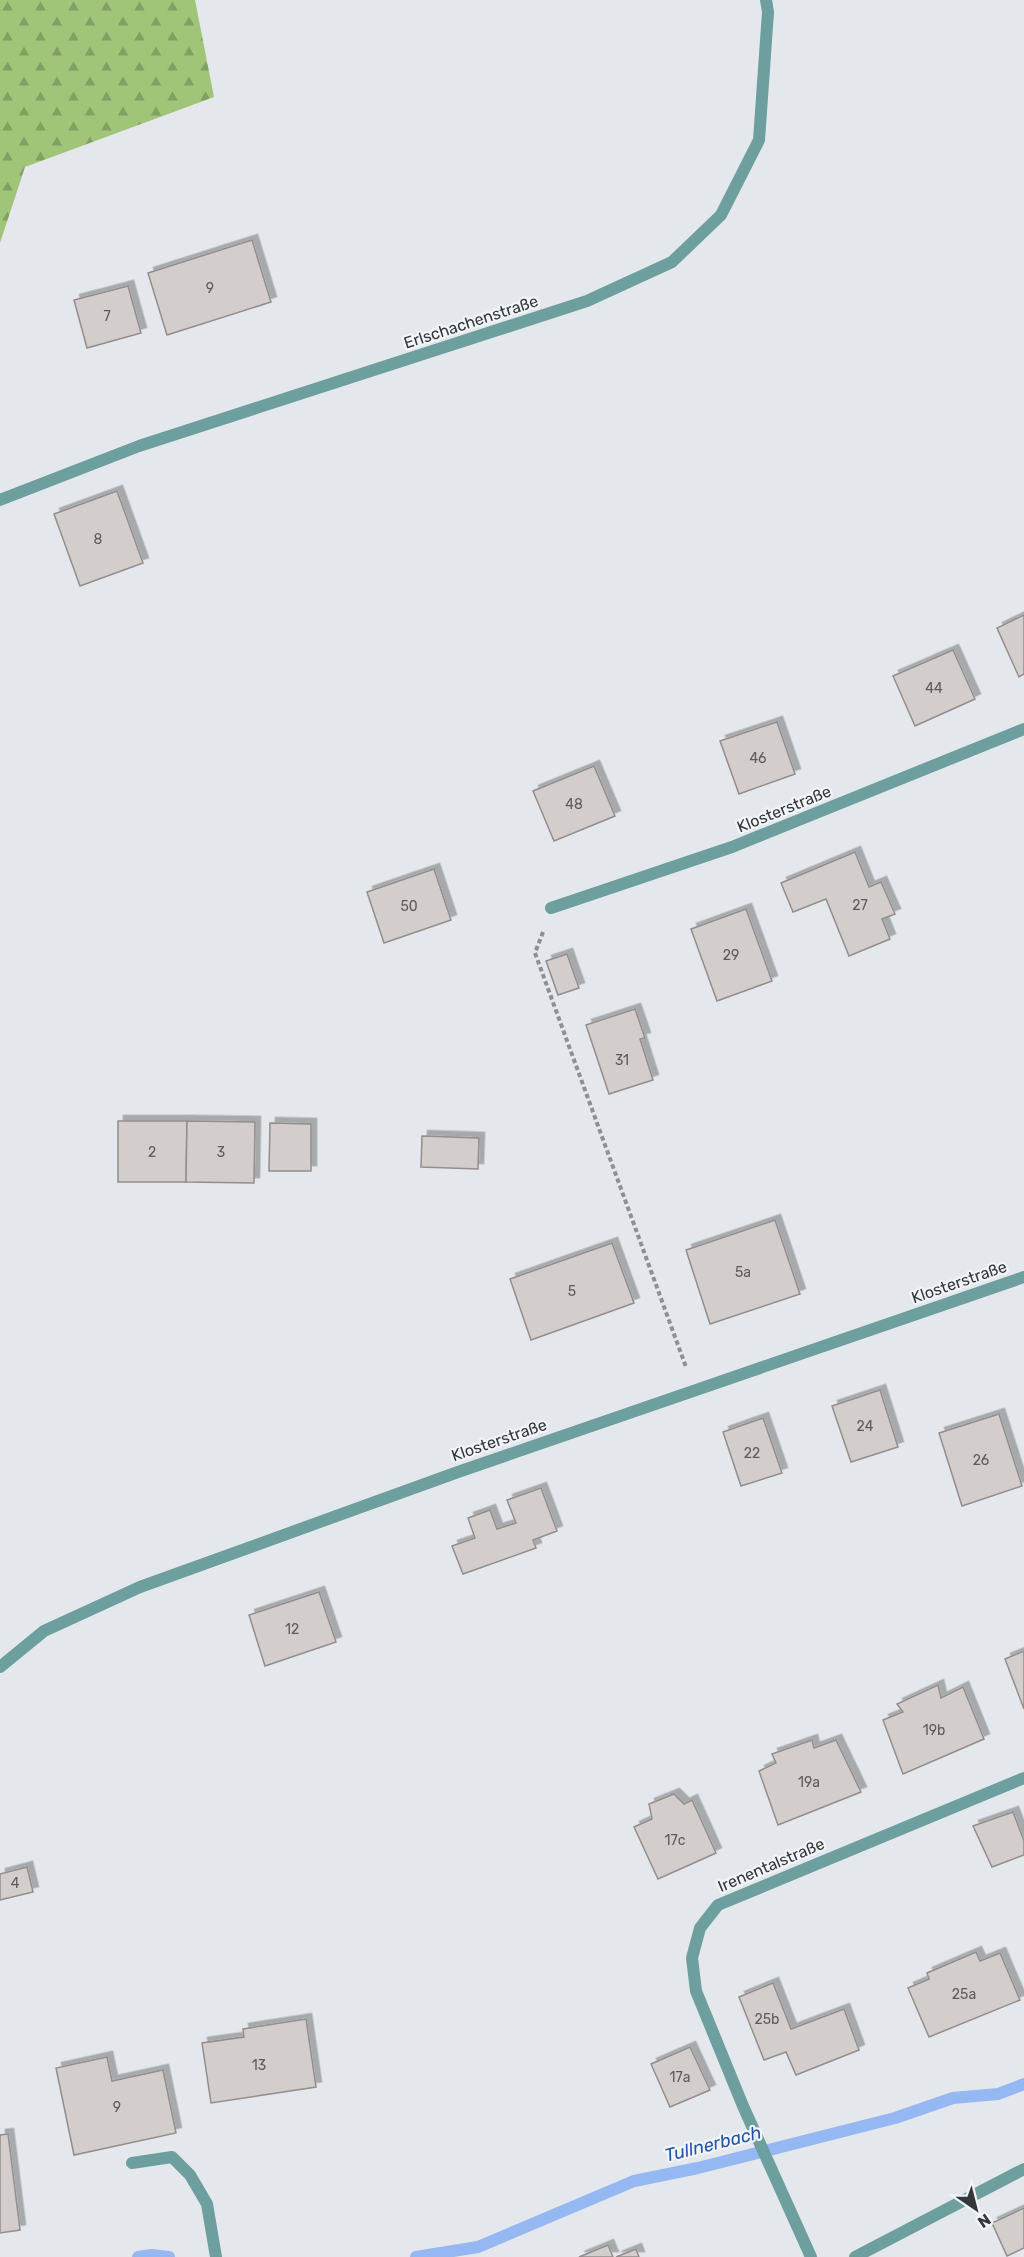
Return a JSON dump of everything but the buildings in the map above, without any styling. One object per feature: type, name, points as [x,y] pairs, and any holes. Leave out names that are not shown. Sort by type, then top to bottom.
[{"type":"street","name":"Erlschachenstraße","points":[[0,500],[139,446],[587,302],[672,262],[721,215],[759,140],[768,12],[766,0]]},
{"type":"street","name":"Klosterstraße","points":[[551,908],[732,847],[1024,729]]},
{"type":"street","name":"Klosterstraße","points":[[0,1667],[44,1632],[140,1587],[458,1472],[1024,1277]]},
{"type":"street","name":"Irenentalstraße","points":[[811,2257],[743,2106],[696,1991],[692,1958],[700,1928],[718,1905],[1024,1778]]},
{"type":"street","points":[[132,2163],[172,2157],[190,2175],[207,2204],[216,2255]]},
{"type":"street","points":[[855,2257],[1024,2169]]},
{"type":"path","points":[[551,908],[535,953],[695,1390]]},
{"type":"green space","points":[[0,0],[195,0],[214,97],[25,167],[0,243]]},
{"type":"waterway","name":"Tullnerbach","points":[[416,2257],[478,2247],[634,2181],[698,2168],[895,2118],[953,2098],[998,2094],[1024,2084]]},
{"type":"waterway","name":"Tullnerbach","points":[[138,2257],[152,2255],[169,2257]]}]
